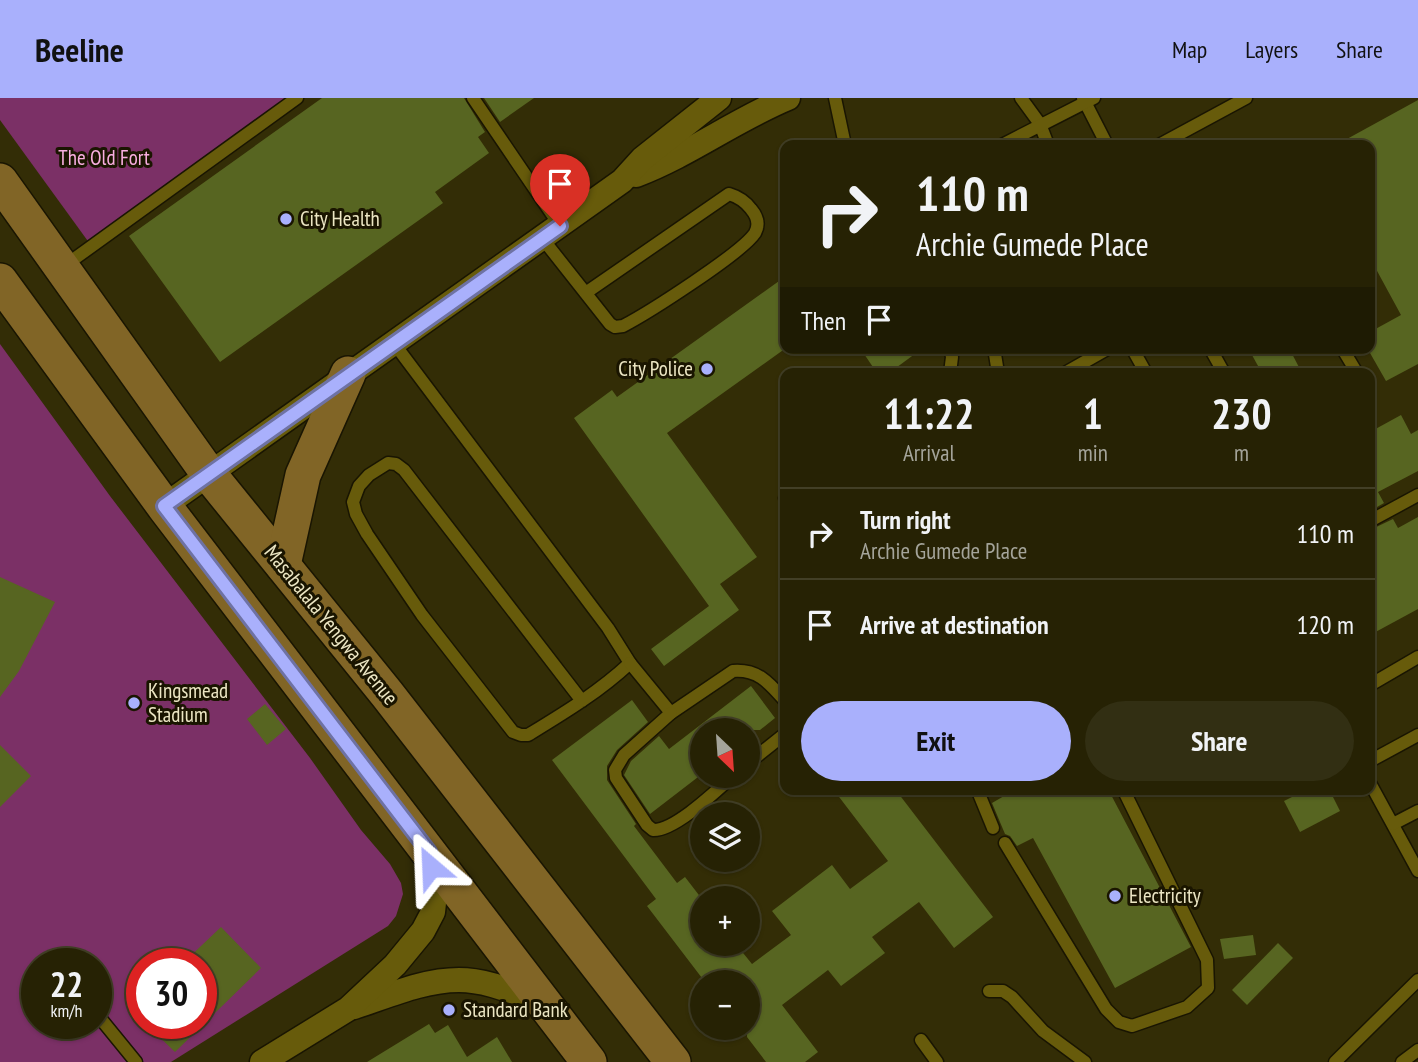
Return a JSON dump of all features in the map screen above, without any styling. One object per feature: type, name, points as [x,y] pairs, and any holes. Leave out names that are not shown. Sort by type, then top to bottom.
[{"type":"main road","name":"Masabalala Yengwa Avenue","points":[[0,181],[208,474],[387,694],[673,1062]]},
{"type":"main road","points":[[0,281],[164,506],[589,1062]]},
{"type":"main road","points":[[282,565],[303,475],[348,374]]},
{"type":"street","points":[[164,506],[622,181],[642,159],[719,98]]},
{"type":"street","points":[[622,181],[657,167],[788,98]]},
{"type":"street","points":[[262,1062],[348,1009],[395,965],[423,931],[433,912],[435,894],[429,852]]},
{"type":"street","points":[[348,1009],[423,984],[459,980],[480,982],[542,1002]]},
{"type":"lane","points":[[63,268],[297,98]]},
{"type":"lane","points":[[473,98],[587,292],[615,327],[623,326],[737,251],[756,232],[758,223],[755,214],[746,202],[729,194],[587,292]]},
{"type":"lane","points":[[835,98],[844,140]]},
{"type":"lane","points":[[1021,98],[1040,124],[1046,140]]},
{"type":"lane","points":[[1168,140],[1246,98]]},
{"type":"lane","points":[[1011,140],[1087,99],[1105,140]]},
{"type":"lane","points":[[393,342],[608,628],[630,663],[671,713]]},
{"type":"lane","points":[[1075,368],[1099,354]]},
{"type":"lane","points":[[582,701],[404,470],[396,464],[388,463],[369,475],[359,486],[353,502],[356,514],[422,615],[507,726],[521,735],[528,735],[582,701],[630,663]]},
{"type":"lane","points":[[1375,517],[1418,495]]},
{"type":"lane","points":[[1375,682],[1418,657]]},
{"type":"lane","points":[[719,788],[690,812],[664,828],[653,830],[616,778],[615,770],[624,755],[671,713],[733,671],[745,670],[762,676],[780,696]]},
{"type":"lane","points":[[1375,758],[1418,735]]},
{"type":"lane","points":[[760,754],[780,738]]},
{"type":"lane","points":[[1375,792],[1418,871]]},
{"type":"lane","points":[[979,795],[993,828]]},
{"type":"lane","points":[[1005,843],[1106,1009],[1118,1022],[1132,1026],[1187,1007],[1208,988],[1207,960],[1126,795]]},
{"type":"lane","points":[[1393,824],[1418,811]]},
{"type":"lane","points":[[1335,1062],[1416,982]]},
{"type":"lane","points":[[989,991],[1003,991],[1012,997],[1043,1031],[1085,1062]]},
{"type":"lane","points":[[112,1033],[135,1062]]},
{"type":"lane","points":[[921,1040],[937,1062]]},
{"type":"lane","points":[[1402,1062],[1418,1050]]},
{"type":"green space","name":"The Old Fort","points":[[0,98],[292,98],[90,244],[0,120]]},
{"type":"green space","name":"Kingsmead Stadium","points":[[0,344],[110,496],[310,758],[361,830],[390,864],[401,883],[403,894],[396,916],[388,926],[217,1033],[217,948],[126,948],[126,1039],[208,1039],[171,1062],[0,1062]]},
{"type":"building","name":"City Health","points":[[322,98],[464,98],[485,132],[478,137],[489,153],[435,192],[443,203],[220,362],[129,236]]},
{"type":"building","points":[[484,98],[534,98],[500,122]]},
{"type":"building","points":[[1418,100],[1418,364],[1386,381],[1371,354],[1375,354],[1375,329],[1401,315],[1375,267],[1375,140],[1345,140]]},
{"type":"building","points":[[780,280],[780,352],[667,433],[757,557],[720,584],[739,610],[664,666],[651,649],[709,606],[574,418],[612,390],[617,397]]},
{"type":"building","points":[[864,354],[915,354],[896,368],[874,368]]},
{"type":"building","points":[[1251,354],[1292,354],[1299,368],[1259,368]]},
{"type":"building","points":[[1401,415],[1411,434],[1418,430],[1418,471],[1378,492],[1384,503],[1375,508],[1375,429]]},
{"type":"building","points":[[1418,517],[1418,609],[1375,632],[1375,528],[1393,519],[1398,528]]},
{"type":"building","points":[[0,577],[55,602],[19,671],[0,697]]},
{"type":"building","points":[[751,686],[775,718],[760,730],[760,718],[709,718]]},
{"type":"building","points":[[632,700],[648,722],[617,750],[607,766],[607,780],[636,824],[634,826],[677,883],[685,877],[692,886],[690,956],[746,956],[752,964],[791,935],[772,911],[832,865],[850,889],[888,861],[838,795],[900,795],[993,917],[954,948],[919,902],[872,937],[885,953],[841,986],[828,970],[782,1005],[818,1052],[805,1062],[766,1062],[749,1040],[760,1040],[760,970],[696,970],[647,906],[656,899],[552,760]]},
{"type":"building","points":[[265,704],[286,729],[267,745],[247,719]]},
{"type":"building","points":[[690,733],[690,783],[650,814],[624,775],[631,761],[659,736],[669,749]]},
{"type":"building","points":[[0,745],[31,776],[0,807]]},
{"type":"building","name":"Electricity","points":[[1006,795],[1111,795],[1191,947],[1115,988],[1033,838],[1017,846],[1010,836],[1005,834],[992,803]]},
{"type":"building","points":[[1296,795],[1332,795],[1340,811],[1300,832],[1284,801]]},
{"type":"building","points":[[221,927],[261,968],[217,1011],[217,948],[199,948]]},
{"type":"building","points":[[1253,935],[1256,955],[1224,959],[1220,939]]},
{"type":"building","points":[[1278,943],[1293,958],[1247,1005],[1232,990]]},
{"type":"building","points":[[429,1024],[435,1033],[448,1025],[467,1057],[497,1037],[512,1062],[367,1062]]},
{"type":"building","points":[[162,1039],[188,1039],[175,1052]]},
{"type":"place","name":"City Health","points":[[286,219]]},
{"type":"place","name":"City Police","points":[[707,369]]},
{"type":"place","name":"Kingsmead Stadium","points":[[134,703]]},
{"type":"place","name":"Electricity","points":[[1115,896]]},
{"type":"place","name":"Standard Bank","points":[[449,1010]]},
{"type":"route","points":[[431,867],[429,852],[164,506],[560,226]]}]
